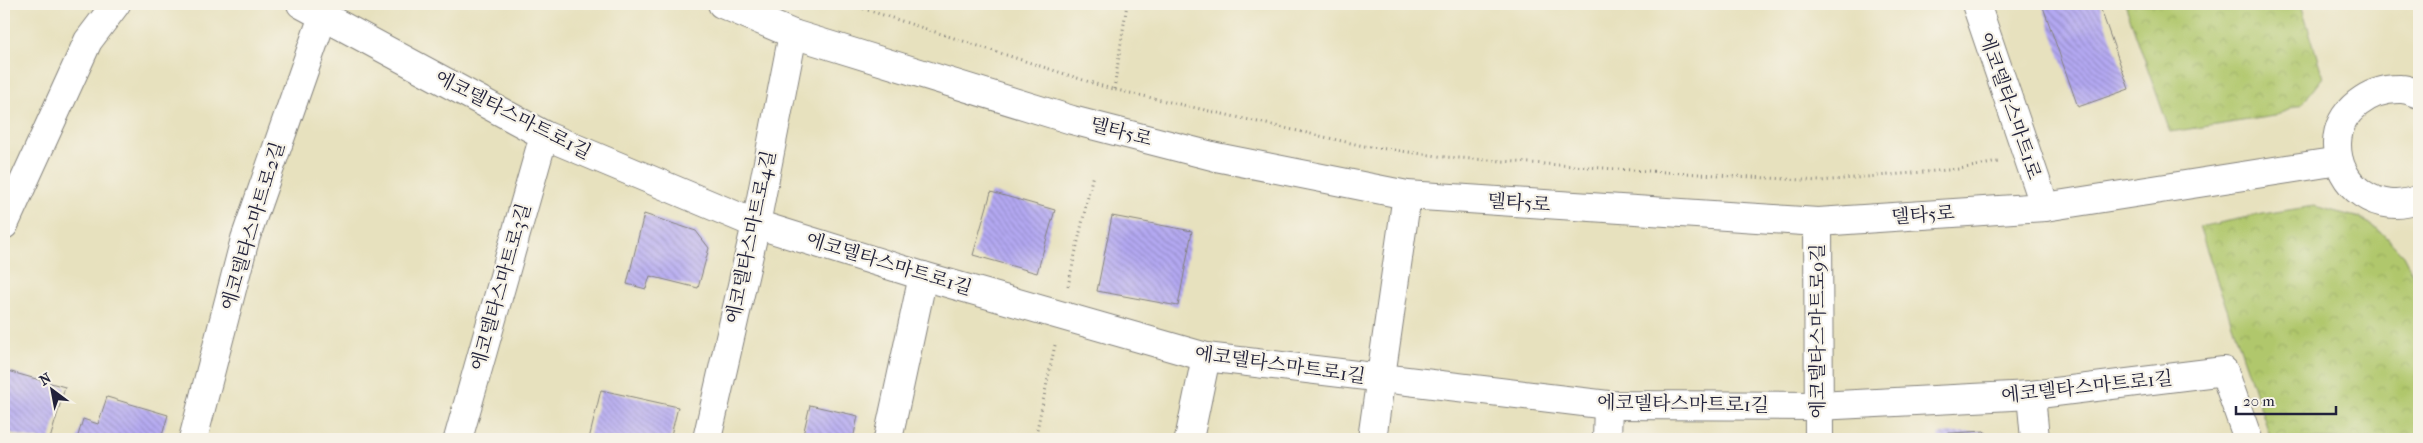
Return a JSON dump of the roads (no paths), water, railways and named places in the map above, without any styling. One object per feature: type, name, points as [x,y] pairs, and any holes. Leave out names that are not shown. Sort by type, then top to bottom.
[{"type":"street","points":[[4,225],[88,41],[116,4]]},
{"type":"street","name":"델타5로","points":[[722,4],[793,34],[1104,128],[1216,157],[1407,195],[1818,222],[2045,207],[2338,161]]},
{"type":"street","name":"에코델타스마트1로","points":[[1976,4],[2045,207]]},
{"type":"street","name":"에코델타스마트로1길","points":[[312,10],[544,135],[756,224],[923,276],[1206,357],[1380,380],[1608,405],[1818,406],[2031,395],[2224,371],[2248,439]]},
{"type":"street","name":"에코델타스마트로2길","points":[[193,439],[245,239],[312,10]]},
{"type":"street","name":"에코델타스마트로4길","points":[[707,439],[756,224],[793,34]]},
{"type":"street","points":[[2419,94],[2402,89],[2383,90],[2365,97],[2351,109],[2341,125],[2337,142],[2338,161],[2345,177],[2357,191],[2373,201],[2391,205],[2409,203],[2419,199]]},
{"type":"street","name":"에코델타스마트로3길","points":[[458,439],[544,135]]},
{"type":"street","points":[[1372,439],[1407,195]]},
{"type":"street","name":"에코델타스마트로9길","points":[[1818,222],[1818,439]]},
{"type":"street","points":[[888,439],[923,276]]},
{"type":"street","points":[[1189,439],[1206,357]]},
{"type":"street","points":[[2031,395],[2035,439]]},
{"type":"street","points":[[1607,439],[1608,405]]}]
